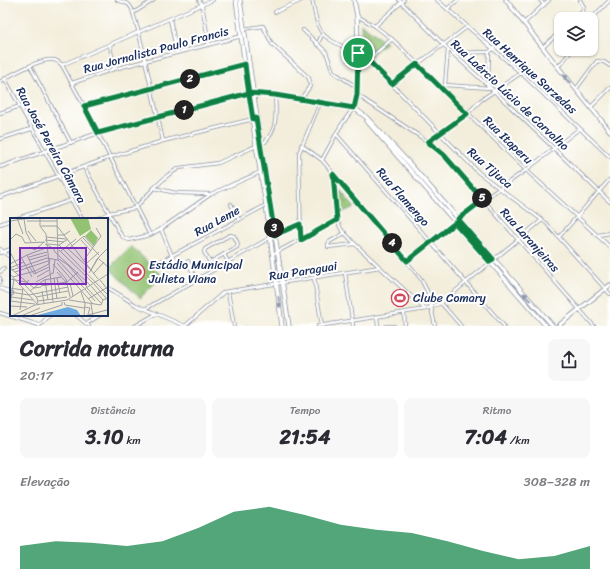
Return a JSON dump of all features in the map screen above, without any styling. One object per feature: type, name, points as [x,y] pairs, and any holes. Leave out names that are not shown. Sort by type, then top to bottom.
[{"type":"street","points":[[117,0],[125,2],[132,7],[163,141]]},
{"type":"street","points":[[148,0],[149,4]]},
{"type":"street","points":[[133,13],[154,0]]},
{"type":"street","points":[[199,0],[202,5],[209,44]]},
{"type":"street","points":[[62,65],[213,0]]},
{"type":"street","points":[[236,0],[255,119],[261,143],[265,170],[270,238],[282,326]]},
{"type":"street","points":[[240,0],[245,64],[251,93]]},
{"type":"street","points":[[275,12],[302,0]]},
{"type":"street","points":[[312,0],[317,22],[322,34],[317,45]]},
{"type":"street","points":[[322,160],[345,119],[353,109],[357,95],[357,16],[354,0]]},
{"type":"street","name":"Rua Henrique Sarzedas","points":[[436,0],[494,48],[610,157]]},
{"type":"street","points":[[447,9],[458,0]]},
{"type":"street","points":[[506,0],[610,131]]},
{"type":"street","points":[[540,0],[544,4]]},
{"type":"street","points":[[524,23],[550,0]]},
{"type":"street","points":[[580,0],[584,7],[582,12]]},
{"type":"street","points":[[602,0],[605,4]]},
{"type":"street","points":[[598,12],[610,0]]},
{"type":"street","points":[[375,26],[401,1]]},
{"type":"street","name":"Rua Laércio Lúcio de Carvalho","points":[[401,1],[443,45],[494,91],[610,202]]},
{"type":"street","name":"Rua Itaperu","points":[[357,16],[375,26],[392,39],[467,114],[610,247]]},
{"type":"street","points":[[170,19],[177,53]]},
{"type":"street","points":[[243,30],[263,26],[272,44],[307,76],[310,81],[310,86],[301,100]]},
{"type":"street","points":[[392,84],[467,27]]},
{"type":"street","points":[[303,30],[328,55],[333,72],[357,87]]},
{"type":"street","name":"Rua Tijuca","points":[[322,34],[368,60],[479,172],[542,220],[610,294]]},
{"type":"street","name":"Rua Jornalista Paulo Francis","points":[[72,83],[114,69],[242,35]]},
{"type":"street","points":[[543,47],[554,37]]},
{"type":"street","points":[[368,60],[392,39]]},
{"type":"street","points":[[110,45],[114,69]]},
{"type":"street","points":[[452,53],[489,52],[494,48]]},
{"type":"street","points":[[446,85],[448,49]]},
{"type":"street","points":[[441,88],[446,85],[489,87],[489,52]]},
{"type":"street","points":[[558,67],[567,56]]},
{"type":"street","points":[[0,82],[30,66],[49,60],[58,61],[62,65],[150,235]]},
{"type":"street","points":[[576,89],[597,61],[604,62],[610,66]]},
{"type":"street","points":[[84,106],[245,64]]},
{"type":"street","points":[[30,66],[71,143]]},
{"type":"street","points":[[428,142],[467,114],[474,106],[494,91],[521,73]]},
{"type":"street","name":"Rua José Pereira Câmara","points":[[5,79],[81,218]]},
{"type":"street","points":[[591,108],[610,88]]},
{"type":"street","points":[[0,167],[98,133],[251,93],[275,95],[353,109],[366,117],[458,219],[546,326]]},
{"type":"street","points":[[98,218],[109,213],[135,208],[154,188],[178,168],[203,166],[218,162],[261,143],[268,138],[275,124],[275,95]]},
{"type":"street","name":"Rua Laranjeiras","points":[[357,95],[428,142],[444,155],[594,326]]},
{"type":"street","points":[[301,240],[298,153],[320,103]]},
{"type":"street","points":[[0,113],[20,106]]},
{"type":"street","points":[[353,109],[364,118],[455,223],[553,326]]},
{"type":"street","points":[[0,196],[163,141],[255,119]]},
{"type":"street","points":[[255,119],[256,145],[275,235],[289,326]]},
{"type":"street","points":[[0,139],[31,128]]},
{"type":"street","points":[[407,261],[458,219],[580,129]]},
{"type":"street","name":"Rua Flamengo","points":[[336,134],[504,326]]},
{"type":"street","points":[[301,146],[322,160],[407,261],[425,285],[432,308],[435,326]]},
{"type":"street","points":[[84,167],[121,234],[128,240],[150,235],[211,194],[265,170]]},
{"type":"street","points":[[333,174],[337,220],[344,233],[426,309]]},
{"type":"street","points":[[559,237],[610,179]]},
{"type":"street","points":[[154,188],[176,193],[211,194]]},
{"type":"street","points":[[18,218],[72,200]]},
{"type":"street","points":[[232,204],[238,220]]},
{"type":"street","name":"Rua Leme","points":[[156,264],[268,204]]},
{"type":"street","points":[[0,224],[10,220]]},
{"type":"street","points":[[273,254],[337,220]]},
{"type":"street","points":[[314,278],[321,326],[432,308],[441,303],[542,220]]},
{"type":"street","points":[[145,309],[275,235],[300,224]]},
{"type":"street","points":[[161,229],[172,256]]},
{"type":"street","points":[[344,233],[329,242],[328,247],[355,244]]},
{"type":"street","points":[[598,235],[610,233]]},
{"type":"street","points":[[232,235],[238,246],[224,254],[210,261],[208,260],[204,250],[232,235]]},
{"type":"street","points":[[0,249],[10,257]]},
{"type":"street","points":[[0,252],[10,249]]},
{"type":"street","points":[[224,254],[228,262]]},
{"type":"street","points":[[188,261],[196,281]]},
{"type":"street","name":"Rua Paraguai","points":[[228,292],[380,267]]},
{"type":"street","points":[[0,272],[4,268]]},
{"type":"street","points":[[344,273],[353,326]]},
{"type":"street","points":[[558,326],[610,285]]},
{"type":"street","points":[[0,288],[10,293]]},
{"type":"street","points":[[108,288],[128,301],[185,326],[224,292],[228,292],[234,326]]},
{"type":"street","points":[[441,303],[461,326]]},
{"type":"street","points":[[0,312],[10,316]]},
{"type":"street","points":[[404,313],[405,326]]},
{"type":"street","points":[[135,326],[156,314]]},
{"type":"street","points":[[11,316],[39,326],[49,316]]},
{"type":"street","points":[[77,316],[89,326]]},
{"type":"street","points":[[86,324],[98,316]]},
{"type":"street","points":[[377,317],[378,326]]},
{"type":"street","points":[[386,326],[394,326]]},
{"type":"green space","points":[[361,24],[386,42],[369,57],[362,51]]},
{"type":"green space","points":[[339,189],[354,207],[341,213]]},
{"type":"green space","name":"Estádio Municipal Julieta Viana","points":[[131,246],[162,276],[140,298],[109,268]]},
{"type":"place","name":"Estádio Municipal Julieta Viana","points":[[136,272]]},
{"type":"place","name":"Clube Comary","points":[[400,298]]},
{"type":"route","points":[[358,53],[357,95],[354,108],[253,92],[249,93],[98,133],[84,106],[245,64],[249,93],[253,119],[256,118],[275,235],[300,224],[301,240],[337,220],[333,174],[407,261],[455,223],[490,262],[493,259],[458,219],[483,200],[444,155],[428,142],[467,114],[417,64],[392,84],[368,60],[358,53]]}]
